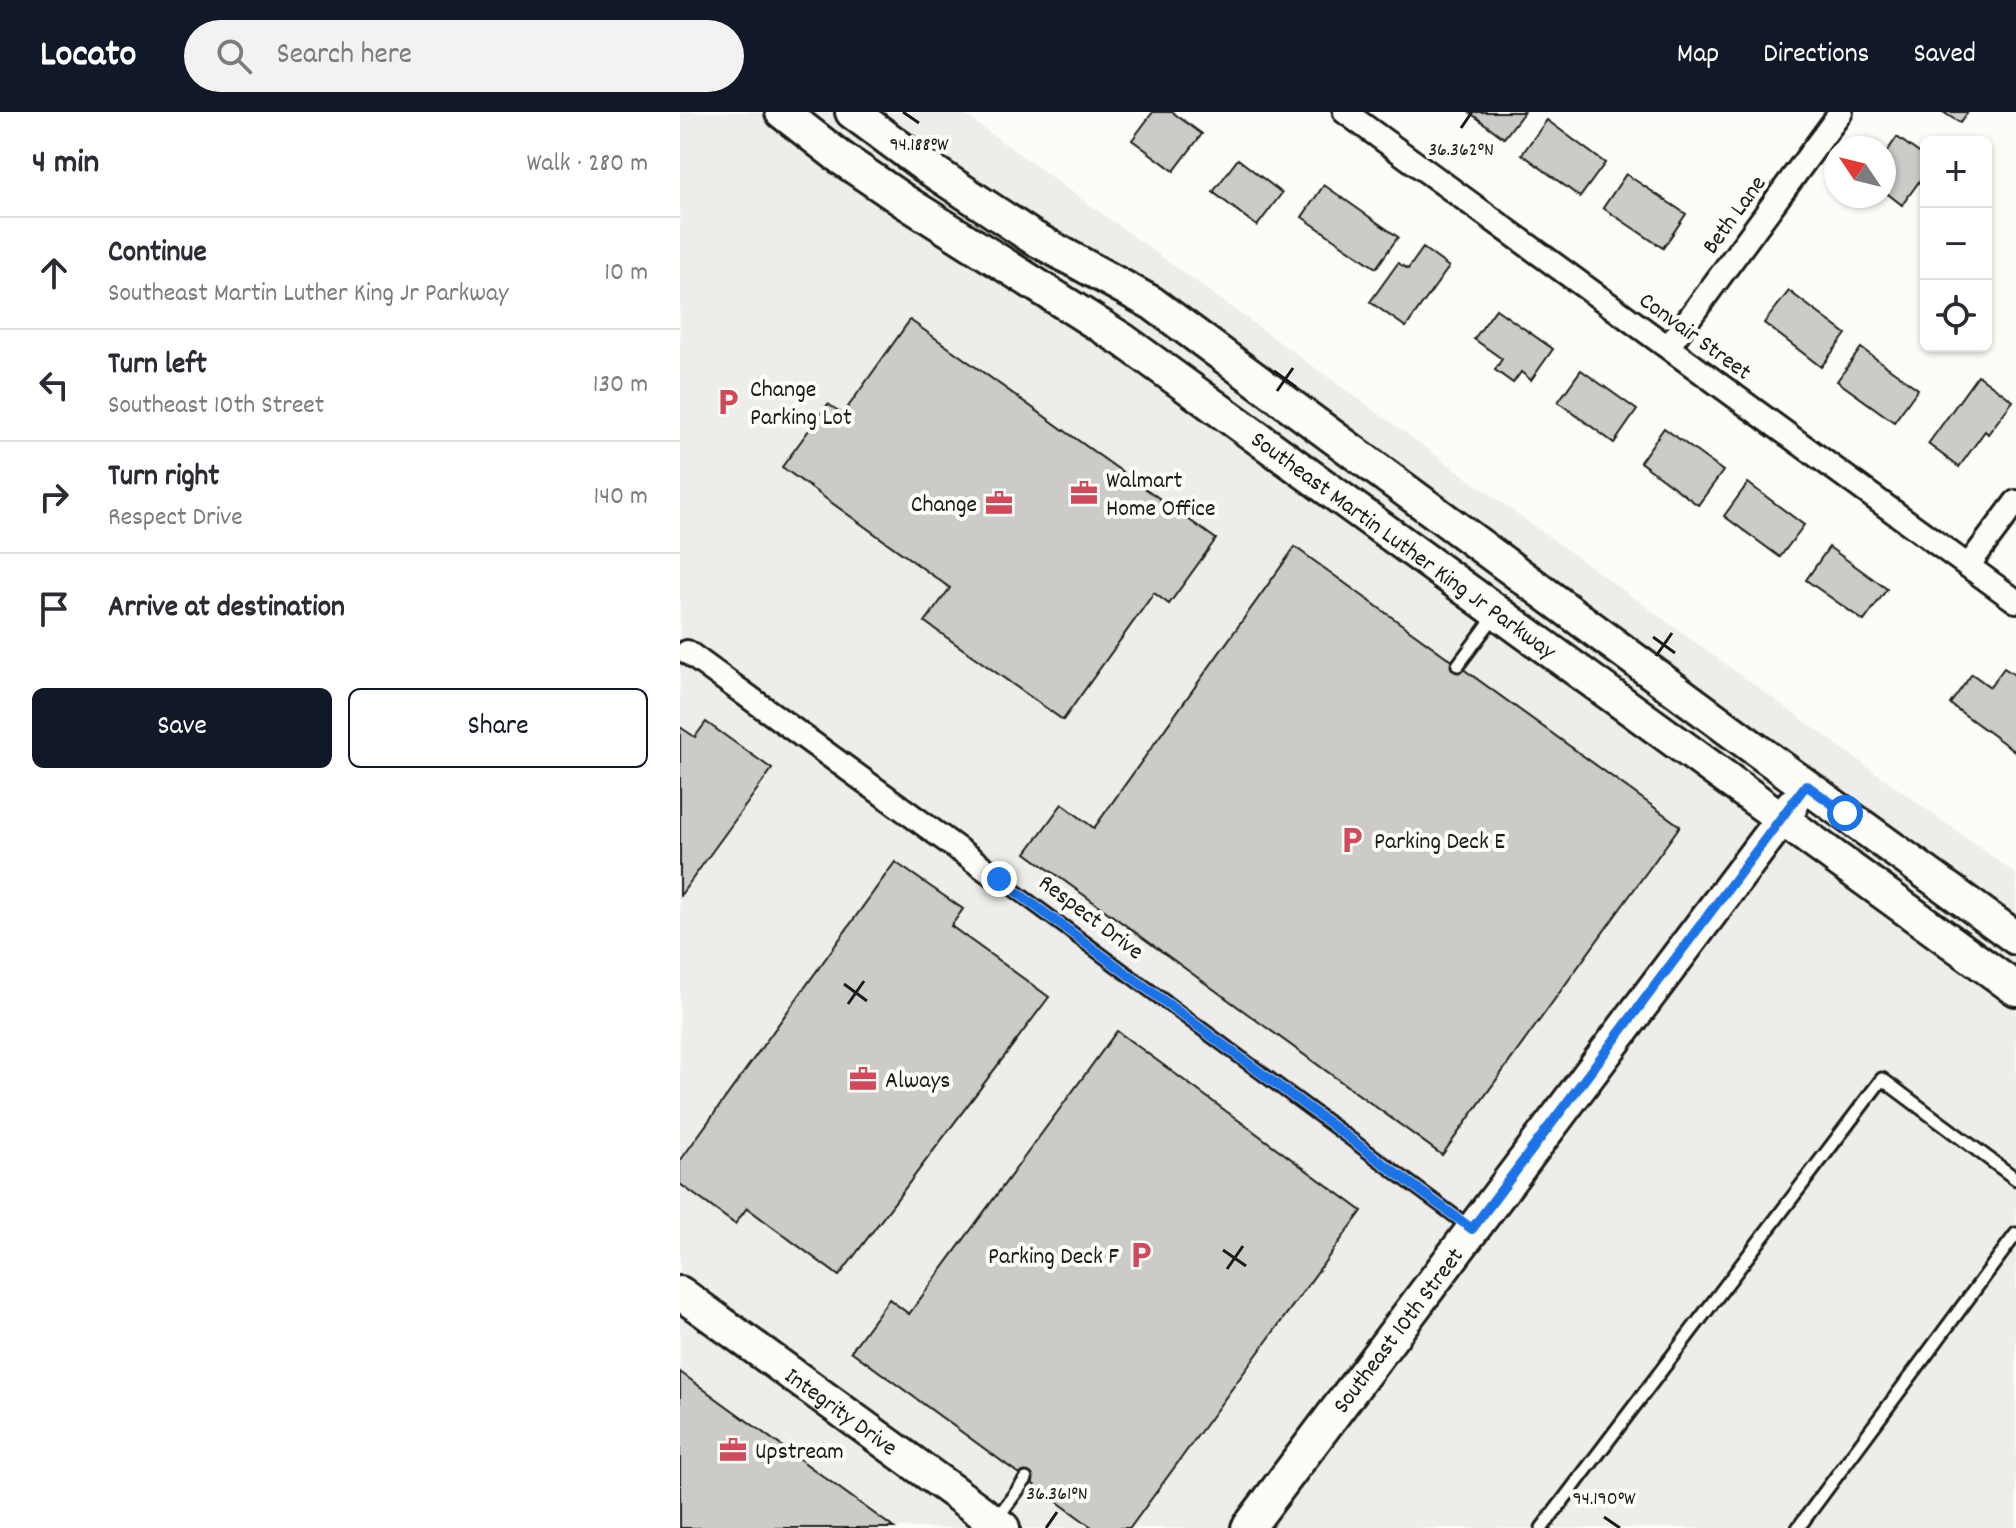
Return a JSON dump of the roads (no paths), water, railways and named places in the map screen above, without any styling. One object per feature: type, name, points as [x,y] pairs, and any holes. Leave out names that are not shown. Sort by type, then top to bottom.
[{"type":"street","name":"Southeast Martin Luther King Jr Parkway","points":[[782,112],[904,201],[1123,340],[2016,989]]},
{"type":"street","name":"Southeast Martin Luther King Jr Parkway","points":[[852,112],[925,166],[1032,237],[1152,303],[2016,938]]},
{"type":"street","name":"Convair Street","points":[[1345,112],[2016,601]]},
{"type":"street","name":"Beth Lane","points":[[1668,347],[1841,112]]},
{"type":"street","points":[[1968,566],[2016,502]]},
{"type":"street","name":"Respect Drive","points":[[683,650],[999,879]]},
{"type":"street","name":"Southeast 10th Street","points":[[1248,1528],[1806,785]]},
{"type":"street","name":"Integrity Drive","points":[[680,1293],[998,1525]]},
{"type":"lane","points":[[1458,665],[1497,613]]},
{"type":"lane","name":"Respect Drive","points":[[999,879],[1472,1229]]},
{"type":"lane","points":[[1542,1528],[1882,1079],[2016,1179]]},
{"type":"lane","points":[[1798,1528],[2016,1234]]},
{"type":"lane","points":[[998,1525],[1026,1479]]},
{"type":"place","name":"Change Parking Lot","points":[[728,402]]},
{"type":"place","name":"Walmart Home Office","points":[[1084,493]]},
{"type":"place","name":"Change","points":[[999,503]]},
{"type":"place","name":"Parking Deck E","points":[[1352,840]]},
{"type":"place","name":"Always","points":[[863,1079]]},
{"type":"place","name":"Parking Deck F","points":[[1141,1255]]},
{"type":"place","name":"Upstream","points":[[733,1450]]}]
